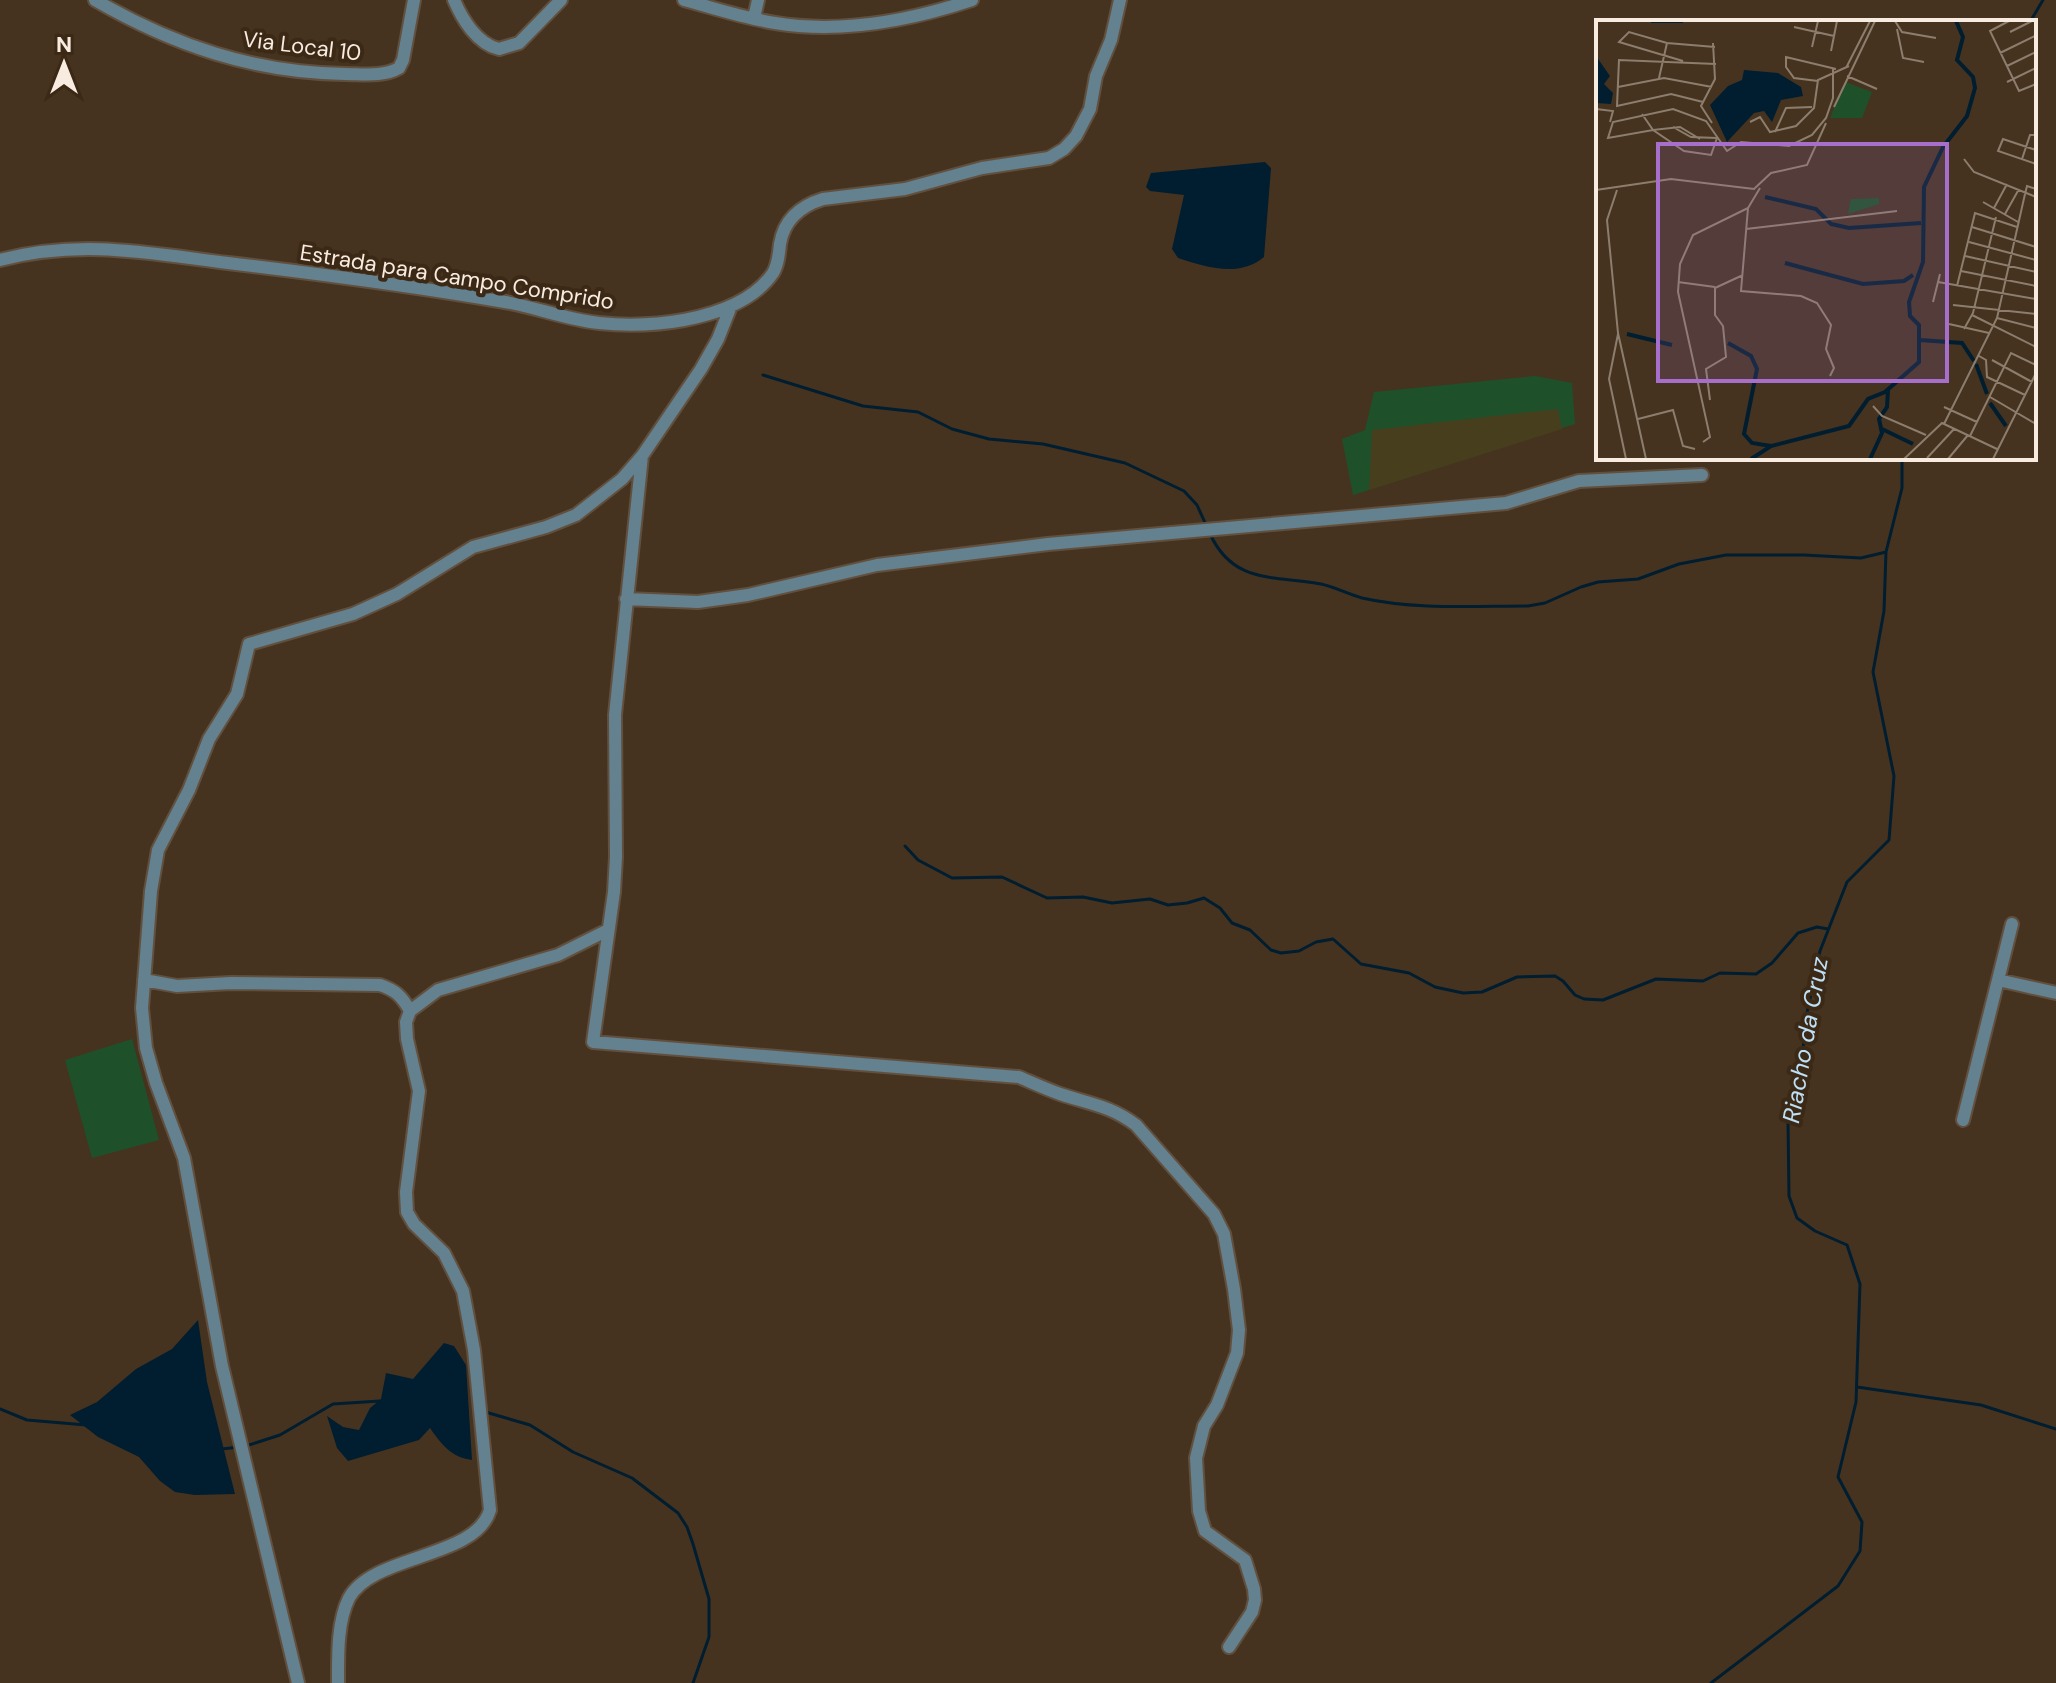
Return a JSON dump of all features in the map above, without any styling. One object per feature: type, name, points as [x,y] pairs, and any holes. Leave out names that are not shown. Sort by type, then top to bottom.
[{"type":"street","name":"Via Local 10","points":[[95,0],[187,46],[238,60],[331,74],[369,74],[399,68],[414,0]]},
{"type":"street","points":[[454,0],[466,23],[483,42],[499,49],[519,43],[561,0]]},
{"type":"street","points":[[684,0],[805,27],[868,24],[934,12],[972,0]]},
{"type":"street","points":[[754,18],[758,0]]},
{"type":"street","name":"Estrada para Campo Comprido","points":[[0,260],[48,250],[127,249],[359,278],[528,306],[597,323],[638,325],[685,320],[731,306],[750,295],[775,271],[783,229],[809,203],[905,189],[982,168],[1049,158],[1064,149],[1076,136],[1090,109],[1096,76],[1111,40],[1120,0]]},
{"type":"street","points":[[298,1683],[222,1366],[184,1158],[146,1048],[142,1008],[151,891],[158,850],[189,790],[209,739],[237,694],[249,644],[353,614],[397,594],[473,547],[546,527],[576,515],[622,479],[642,456],[701,369],[718,339],[731,306]]},
{"type":"street","points":[[642,456],[615,715],[616,857],[593,1042],[1019,1077],[1057,1093],[1103,1105],[1136,1125],[1214,1214],[1224,1234],[1239,1330],[1230,1373],[1217,1405],[1204,1426],[1196,1458],[1199,1511],[1205,1531],[1245,1560],[1254,1589],[1252,1612],[1229,1647]]},
{"type":"street","points":[[626,599],[698,602],[748,595],[877,565],[1048,544],[1506,503],[1579,481],[1702,475]]},
{"type":"street","points":[[1963,1120],[2012,924]]},
{"type":"street","points":[[338,1683],[343,1619],[356,1588],[372,1576],[478,1530],[487,1520],[490,1510],[474,1350],[463,1291],[444,1253],[414,1224],[407,1212],[406,1192],[419,1091],[406,1022],[410,1011],[438,990],[558,955],[608,930]]},
{"type":"street","points":[[144,980],[177,986],[231,983],[380,985],[394,990],[404,999],[410,1011]]},
{"type":"street","points":[[1998,980],[2056,993]]},
{"type":"green space","points":[[1535,376],[1572,383],[1575,424],[1353,495],[1342,439],[1365,430],[1374,392]]},
{"type":"green space","points":[[132,1039],[159,1140],[92,1158],[65,1060]]},
{"type":"sand","points":[[1558,409],[1562,429],[1369,490],[1372,430]]},
{"type":"water","points":[[1265,162],[1271,168],[1264,257],[1233,269],[1178,258],[1172,249],[1184,195],[1150,191],[1146,187],[1151,173]]},
{"type":"water","points":[[198,1320],[207,1382],[235,1494],[175,1492],[160,1481],[139,1457],[98,1437],[70,1415],[97,1402],[136,1369],[172,1349]]},
{"type":"water","points":[[444,1343],[454,1346],[466,1365],[472,1460],[448,1449],[430,1428],[419,1440],[348,1461],[337,1448],[327,1416],[343,1427],[359,1430],[370,1408],[381,1399],[386,1373],[413,1379]]},
{"type":"waterway","name":"Riacho da Cruz","points":[[2031,20],[2043,0]]},
{"type":"waterway","points":[[763,375],[863,406],[918,412],[952,429],[989,439],[1043,444],[1125,463],[1184,491],[1197,505],[1207,527]]},
{"type":"waterway","name":"Riacho da Cruz","points":[[1711,1683],[1838,1586],[1860,1551],[1862,1522],[1838,1477],[1856,1402],[1860,1284],[1847,1245],[1815,1231],[1797,1218],[1789,1196],[1788,1121],[1803,1058],[1804,1027],[1820,951],[1847,882],[1889,840],[1894,776],[1873,672],[1884,611],[1886,552],[1902,488],[1902,460]]},
{"type":"waterway","points":[[1210,534],[1231,562],[1257,575],[1321,584],[1382,602],[1444,606],[1528,606],[1545,603],[1598,582],[1638,579],[1679,564],[1726,555],[1861,558],[1886,552]]},
{"type":"waterway","points":[[905,846],[918,860],[952,878],[1002,877],[1047,898],[1083,897],[1112,903],[1150,899],[1168,905],[1204,898],[1220,908],[1232,923],[1250,930],[1271,950],[1281,953],[1299,951],[1316,942],[1333,939],[1361,964],[1409,973],[1435,987],[1463,993],[1482,992],[1517,977],[1555,976],[1575,995],[1603,1000],[1656,979],[1703,981],[1720,973],[1756,974],[1772,963],[1798,933],[1817,927],[1828,929]]},
{"type":"waterway","points":[[1857,1387],[1981,1405],[2056,1429]]},
{"type":"waterway","points":[[246,1446],[280,1435],[333,1404],[380,1401]]},
{"type":"waterway","points":[[0,1409],[27,1420],[86,1425]]},
{"type":"waterway","points":[[482,1411],[530,1425],[573,1452],[632,1478],[678,1513],[687,1527],[709,1599],[709,1637],[693,1683]]},
{"type":"waterway","points":[[222,1449],[239,1447]]}]
